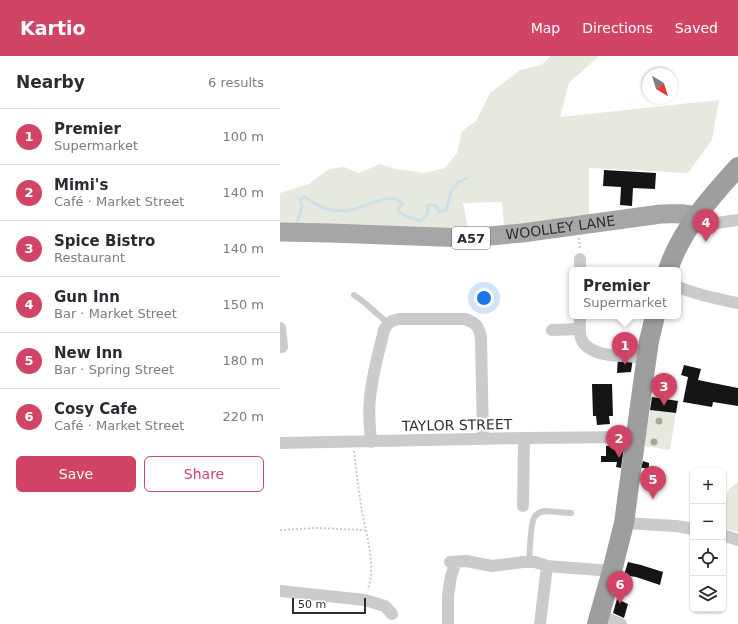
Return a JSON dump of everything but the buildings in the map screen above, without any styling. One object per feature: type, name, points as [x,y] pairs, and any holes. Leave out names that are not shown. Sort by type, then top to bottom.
[{"type":"highway","points":[[669,267],[671,260],[696,217],[738,167]]},
{"type":"highway","points":[[598,620],[624,523],[647,357],[654,319]]},
{"type":"main road","points":[[657,215],[678,206],[694,204],[712,197]]},
{"type":"main road","name":"WOOLLEY LANE","points":[[280,232],[467,238],[522,233],[657,215],[679,213],[690,214],[696,217]]},
{"type":"main road","points":[[657,215],[672,226],[677,235],[679,246]]},
{"type":"street","points":[[696,217],[717,222],[738,220]]},
{"type":"street","points":[[681,288],[700,295],[738,303]]},
{"type":"street","points":[[371,442],[369,411],[371,386],[384,330],[388,323],[399,319],[465,318],[473,322],[480,329],[483,439]]},
{"type":"street","points":[[580,319],[581,339],[589,349],[604,355],[647,357]]},
{"type":"street","points":[[280,328],[282,347]]},
{"type":"street","points":[[552,330],[580,330]]},
{"type":"street","name":"TAYLOR STREET","points":[[280,443],[636,437]]},
{"type":"street","points":[[523,506],[524,438]]},
{"type":"street","points":[[624,523],[676,526],[690,528]]},
{"type":"street","points":[[726,536],[738,540]]},
{"type":"street","points":[[458,624],[448,624],[448,596],[453,562],[466,561],[492,566],[535,562],[546,566],[612,570]]},
{"type":"street","points":[[540,624],[546,566]]},
{"type":"street","points":[[280,591],[365,600],[385,606],[392,614]]},
{"type":"street","points":[[598,620],[621,624]]},
{"type":"lane","points":[[354,295],[365,301],[388,323]]},
{"type":"lane","points":[[529,562],[532,522],[536,515],[544,511],[571,513]]},
{"type":"path","points":[[578,225],[580,264]]},
{"type":"path","points":[[353,442],[359,493],[372,562],[371,582],[365,600]]},
{"type":"path","points":[[280,530],[315,528],[365,530]]},
{"type":"shaded area","points":[[551,56],[599,56],[569,83],[560,117],[719,100],[712,140],[688,173],[589,168],[589,217],[504,226],[502,202],[463,203],[469,233],[280,228],[280,193],[309,184],[329,169],[344,167],[359,173],[380,164],[396,169],[425,173],[445,168],[457,153],[462,131],[476,121],[490,93],[520,70],[541,65]]},
{"type":"shaded area","points":[[650,410],[676,413],[670,450],[644,446]]},
{"type":"shaded area","points":[[738,482],[738,532],[726,529],[726,498],[729,489]]},
{"type":"waterway","points":[[296,226],[302,207],[300,199],[305,197],[323,208],[339,211],[350,210],[388,198],[393,199],[403,204],[398,208],[400,213],[420,221],[427,215],[428,205],[435,205],[439,212],[446,211],[451,191],[458,182],[467,178]]},
{"type":"place","name":"Gun Inn","points":[[706,242]]},
{"type":"place","name":"Premier","points":[[625,365]]},
{"type":"place","name":"Spice Bistro","points":[[664,406]]},
{"type":"place","name":"Mimi's","points":[[619,458]]},
{"type":"place","name":"New Inn","points":[[653,499]]},
{"type":"place","name":"Cosy Cafe","points":[[620,604]]}]
